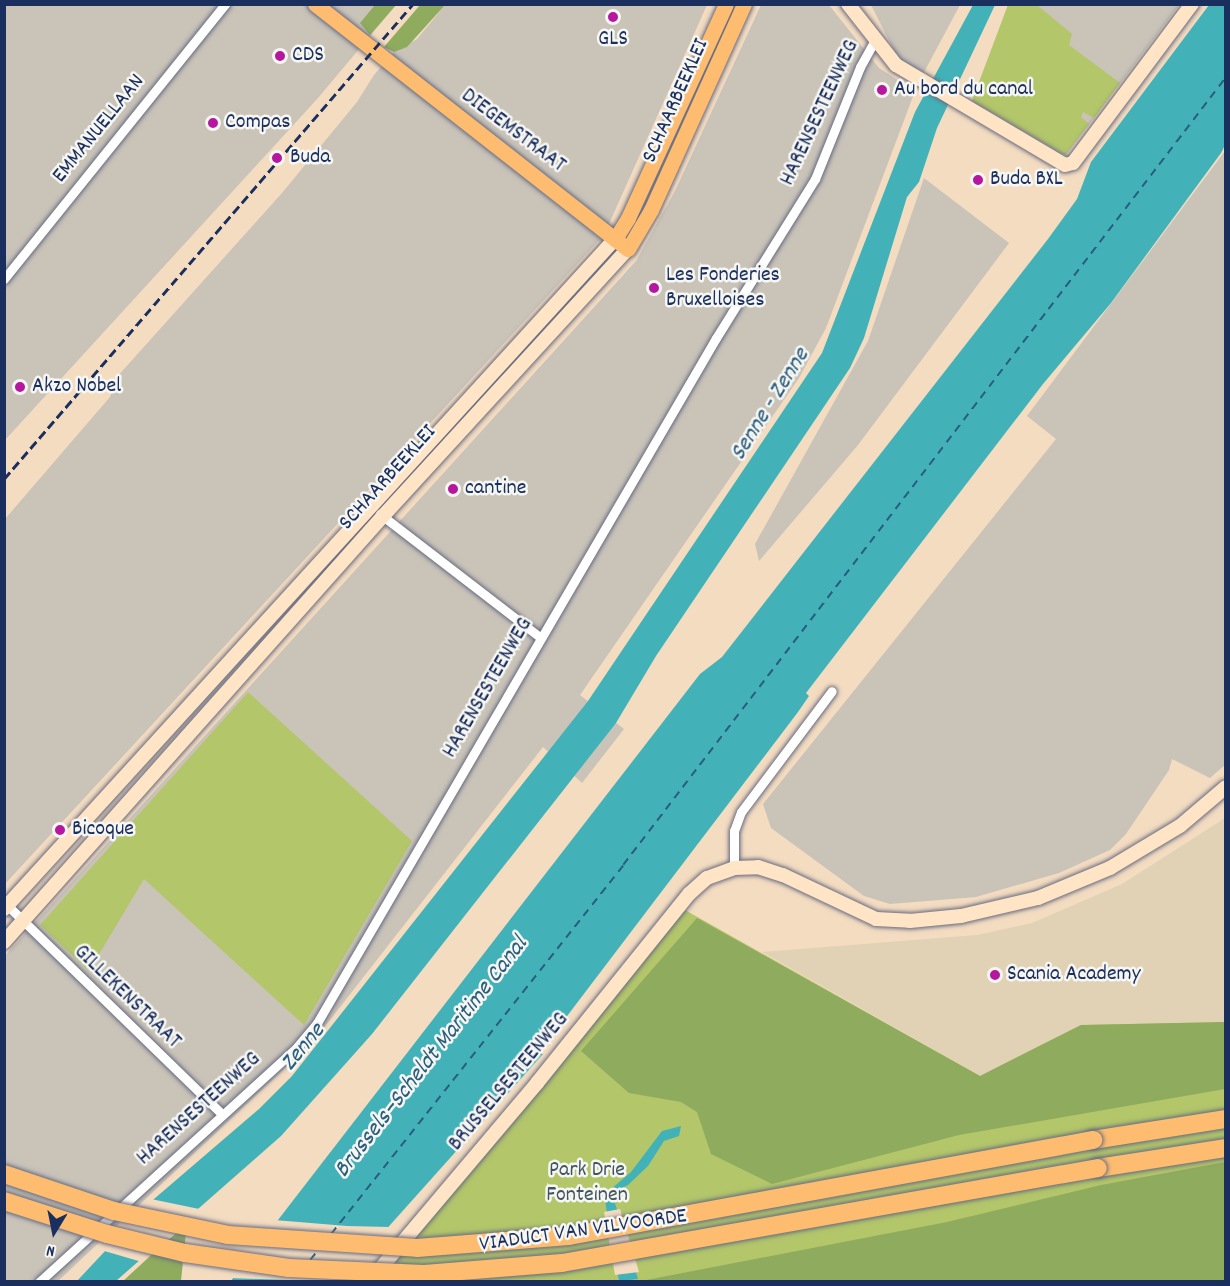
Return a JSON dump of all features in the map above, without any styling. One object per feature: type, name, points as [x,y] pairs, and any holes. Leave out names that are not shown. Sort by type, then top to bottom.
[{"type":"highway","name":"VIADUCT VAN VILVOORDE","points":[[4,1174],[114,1211],[228,1235],[417,1248],[569,1236],[1094,1140],[1226,1119]]},
{"type":"highway","name":"VIADUCT VAN VILVOORDE","points":[[4,1201],[107,1234],[185,1253],[290,1268],[424,1274],[562,1263],[1098,1168],[1226,1148]]},
{"type":"main road","name":"DIEGEMSTRAAT","points":[[315,4],[628,249]]},
{"type":"main road","name":"SCHAARBEEKLEI","points":[[6,907],[615,238],[628,218],[726,4]]},
{"type":"main road","name":"SCHAARBEEKLEI","points":[[4,942],[383,516],[628,249],[651,210],[744,4]]},
{"type":"main road","points":[[848,4],[896,65],[1068,165],[1192,4]]},
{"type":"main road","points":[[734,868],[770,870],[876,919],[910,921],[961,916],[1038,898],[1110,868],[1180,825],[1226,787]]},
{"type":"main road","name":"BRUSSELSESTEENWEG","points":[[369,1281],[678,907],[707,878],[734,868]]},
{"type":"street","name":"EMMANUELLAAN","points":[[4,279],[225,4]]},
{"type":"street","name":"HARENSESTEENWEG","points":[[39,1281],[306,1038],[317,1023],[716,338],[815,179],[860,67],[875,40]]},
{"type":"street","points":[[369,508],[383,516],[540,637]]},
{"type":"street","points":[[734,868],[734,831],[741,812],[832,690]]},
{"type":"street","name":"GILLEKENSTRAAT","points":[[6,907],[222,1114]]},
{"type":"shaded area","points":[[5,5],[396,5],[318,98],[5,440]]},
{"type":"shaded area","points":[[445,5],[707,5],[604,235],[5,884],[5,519],[110,397],[116,378],[282,193],[357,102],[374,75],[394,52],[417,39]]},
{"type":"shaded area","points":[[761,5],[829,5],[879,68],[915,91],[826,328],[799,378],[580,695],[624,729],[582,783],[543,747],[312,1043],[58,1281],[5,1281],[4,957],[636,261],[675,191]]},
{"type":"shaded area","points":[[871,5],[960,5],[922,76],[899,60]]},
{"type":"shaded area","points":[[1008,5],[1179,5],[1067,154],[1062,155],[972,101]]},
{"type":"shaded area","points":[[1225,151],[1225,765],[1210,778],[1172,759],[1169,770],[1126,834],[1110,850],[1059,873],[976,897],[890,904],[864,896],[771,828],[763,804],[1056,439],[1027,416]]},
{"type":"shaded area","points":[[924,178],[1009,243],[858,445],[759,561],[755,544],[868,341]]},
{"type":"shaded area","points":[[1225,818],[1225,1022],[1081,1025],[980,1076],[762,952],[977,935],[1032,923],[1122,884]]},
{"type":"green space","points":[[375,5],[396,5],[370,35],[360,23]]},
{"type":"green space","points":[[420,5],[445,5],[407,47],[394,52],[384,47]]},
{"type":"green space","points":[[1008,5],[1037,5],[1072,34],[1069,45],[1120,83],[1094,118],[1083,112],[1081,117],[1089,124],[1065,155],[972,101]]},
{"type":"green space","points":[[248,692],[412,841],[304,1025],[144,879],[89,971],[40,925]]},
{"type":"green space","name":"Park Drie Fonteinen","points":[[685,910],[980,1076],[1081,1025],[1225,1022],[1225,1281],[378,1282]]},
{"type":"green space","points":[[697,918],[980,1076],[1081,1025],[1225,1022],[1225,1089],[959,1135],[772,1184],[711,1154],[697,1112],[681,1102],[629,1093],[581,1051]]},
{"type":"green space","points":[[1225,1162],[1225,1281],[636,1282],[947,1222],[1101,1185]]},
{"type":"green space","points":[[187,1222],[181,1281],[122,1282]]},
{"type":"water","points":[[973,5],[995,5],[937,128],[919,182],[907,197],[864,338],[850,368],[656,656],[616,723],[372,1034],[281,1136],[116,1281],[76,1282],[154,1199],[259,1109],[292,1076],[588,701],[822,353],[915,112]]},
{"type":"water","name":"Brussels–Scheldt Maritime Canal","points":[[1209,5],[1225,5],[1226,143],[1221,153],[1111,303],[1043,384],[806,693],[809,696],[798,712],[539,1053],[543,1054],[340,1281],[230,1282],[700,674],[722,657],[1048,239],[1077,199],[1091,162]]},
{"type":"water","points":[[681,1126],[679,1136],[664,1141],[648,1166],[628,1185],[612,1193],[638,1279],[619,1281],[604,1195],[631,1172],[662,1131]]},
{"type":"pier","points":[[151,1199],[204,1210],[142,1262],[101,1250]]},
{"type":"pier","points":[[620,1209],[639,1272],[615,1275],[604,1212]]},
{"type":"pier","points":[[274,1220],[389,1227],[344,1282],[229,1278]]},
{"type":"ferry route","points":[[331,1234],[623,865],[1226,77]]},
{"type":"ferry route","points":[[310,1260],[318,1250]]},
{"type":"railway","points":[[4,479],[413,4]]},
{"type":"place","name":"GLS","points":[[613,17]]},
{"type":"place","name":"CDS","points":[[280,56]]},
{"type":"place","name":"Au bord du canal","points":[[882,90]]},
{"type":"place","name":"Compas","points":[[213,123]]},
{"type":"place","name":"Buda","points":[[277,158]]},
{"type":"place","name":"Buda BXL","points":[[978,180]]},
{"type":"place","name":"Les Fonderies Bruxelloises","points":[[654,288]]},
{"type":"place","name":"Akzo Nobel","points":[[20,387]]},
{"type":"place","name":"cantine","points":[[453,489]]},
{"type":"place","name":"Bicoque","points":[[60,830]]},
{"type":"place","name":"Scania Academy","points":[[995,975]]},
{"type":"water label","name":"Senne - Zenne","points":[[771,405]]},
{"type":"water label","name":"Zenne","points":[[304,1048]]}]
